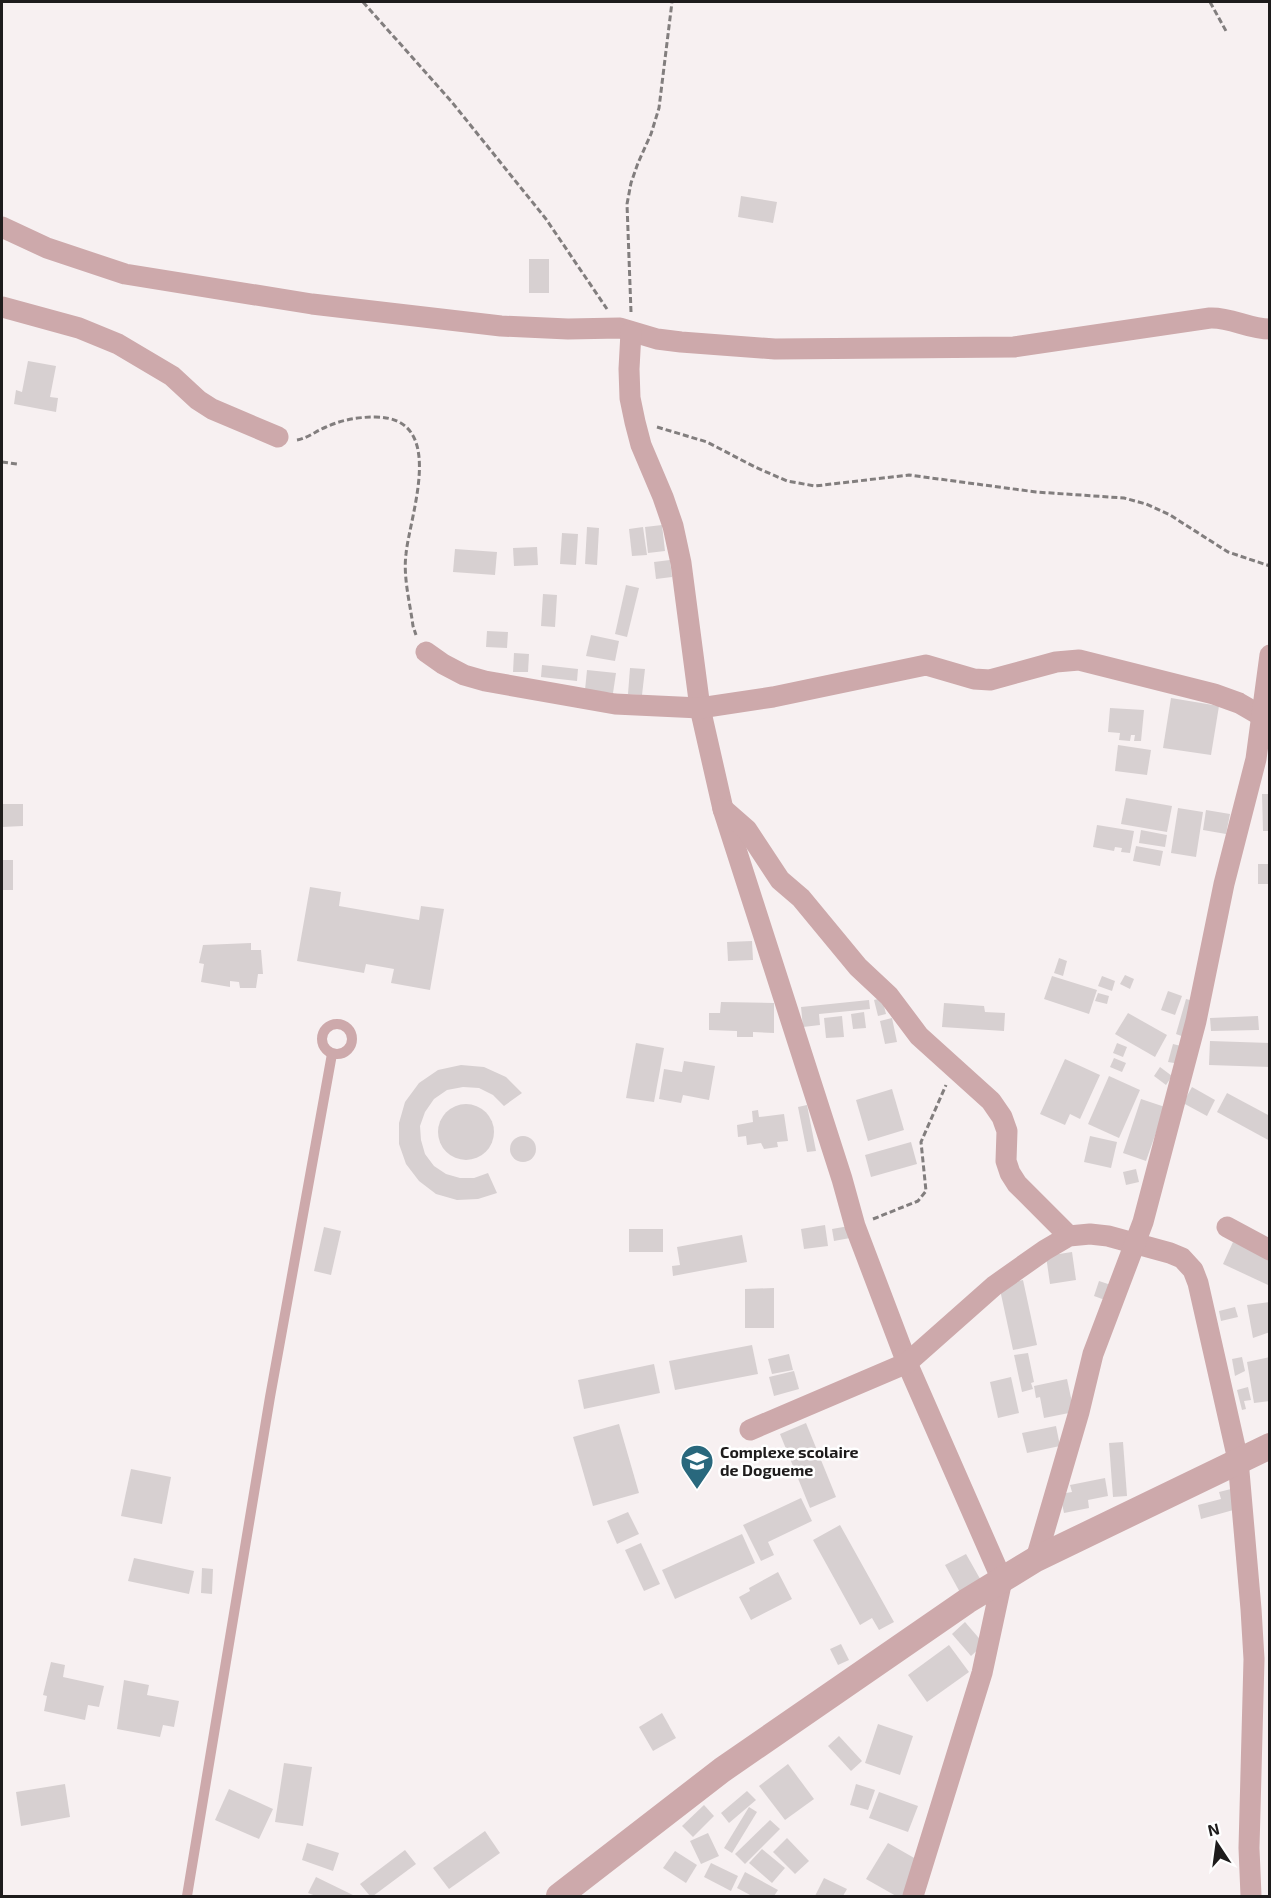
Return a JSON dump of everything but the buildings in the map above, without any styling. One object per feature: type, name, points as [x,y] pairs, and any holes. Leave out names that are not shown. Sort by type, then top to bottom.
[{"type":"street","points":[[2,227],[46,248],[125,274],[312,304],[501,326],[626,330],[681,342],[775,349],[954,349],[1039,344],[1210,318],[1222,318],[1256,329],[1269,328]]},
{"type":"street","points":[[2,308],[79,328],[118,344],[172,376],[198,400],[212,409],[278,437]]},
{"type":"street","points":[[626,330],[630,398],[640,445],[673,526],[687,603],[700,708],[723,809],[855,1226],[907,1363],[1002,1580],[982,1673],[913,1896]]},
{"type":"street","points":[[426,652],[464,675],[485,681],[615,704],[700,708],[773,697],[926,665],[974,679],[990,680],[1056,662],[1079,660],[1214,694],[1239,703],[1266,718]]},
{"type":"street","points":[[1036,1559],[1079,1412],[1092,1354],[1136,1242],[1196,1021],[1227,873],[1266,718],[1269,655]]},
{"type":"street","points":[[723,809],[747,830],[780,880],[801,898],[858,967],[889,996],[919,1036],[991,1101],[1002,1117],[1007,1131],[1006,1161],[1010,1173],[1017,1184],[1069,1236]]},
{"type":"street","points":[[1227,1227],[1269,1250]]},
{"type":"street","points":[[750,1430],[907,1363],[994,1286],[1069,1236],[1090,1234],[1136,1242],[1182,1258],[1193,1270],[1198,1283],[1238,1460],[1254,1659],[1249,1848],[1251,1896]]},
{"type":"street","points":[[559,1896],[722,1770],[967,1601],[1036,1559],[1269,1446]]},
{"type":"lane","points":[[187,1896],[270,1397],[332,1054]]},
{"type":"path","points":[[363,2],[451,101],[546,219],[626,330]]},
{"type":"path","points":[[626,330],[627,204],[631,183],[651,134],[658,108],[672,2]]},
{"type":"path","points":[[1210,2],[1226,31]]},
{"type":"path","points":[[278,437],[300,440],[326,427],[352,418],[377,416],[394,420],[408,429],[418,448],[421,469],[406,552],[406,573],[413,626],[417,640],[426,652]]},
{"type":"path","points":[[635,422],[707,442],[787,481],[815,486],[909,475],[1036,492],[1124,498],[1146,504],[1170,515],[1228,552],[1269,566]]},
{"type":"path","points":[[2,462],[17,464]]},
{"type":"path","points":[[855,1226],[923,1197],[926,1184],[921,1142],[935,1106],[955,1068]]},
{"type":"place","name":"Complexe scolaire de Dogueme","points":[[697,1490]]}]
